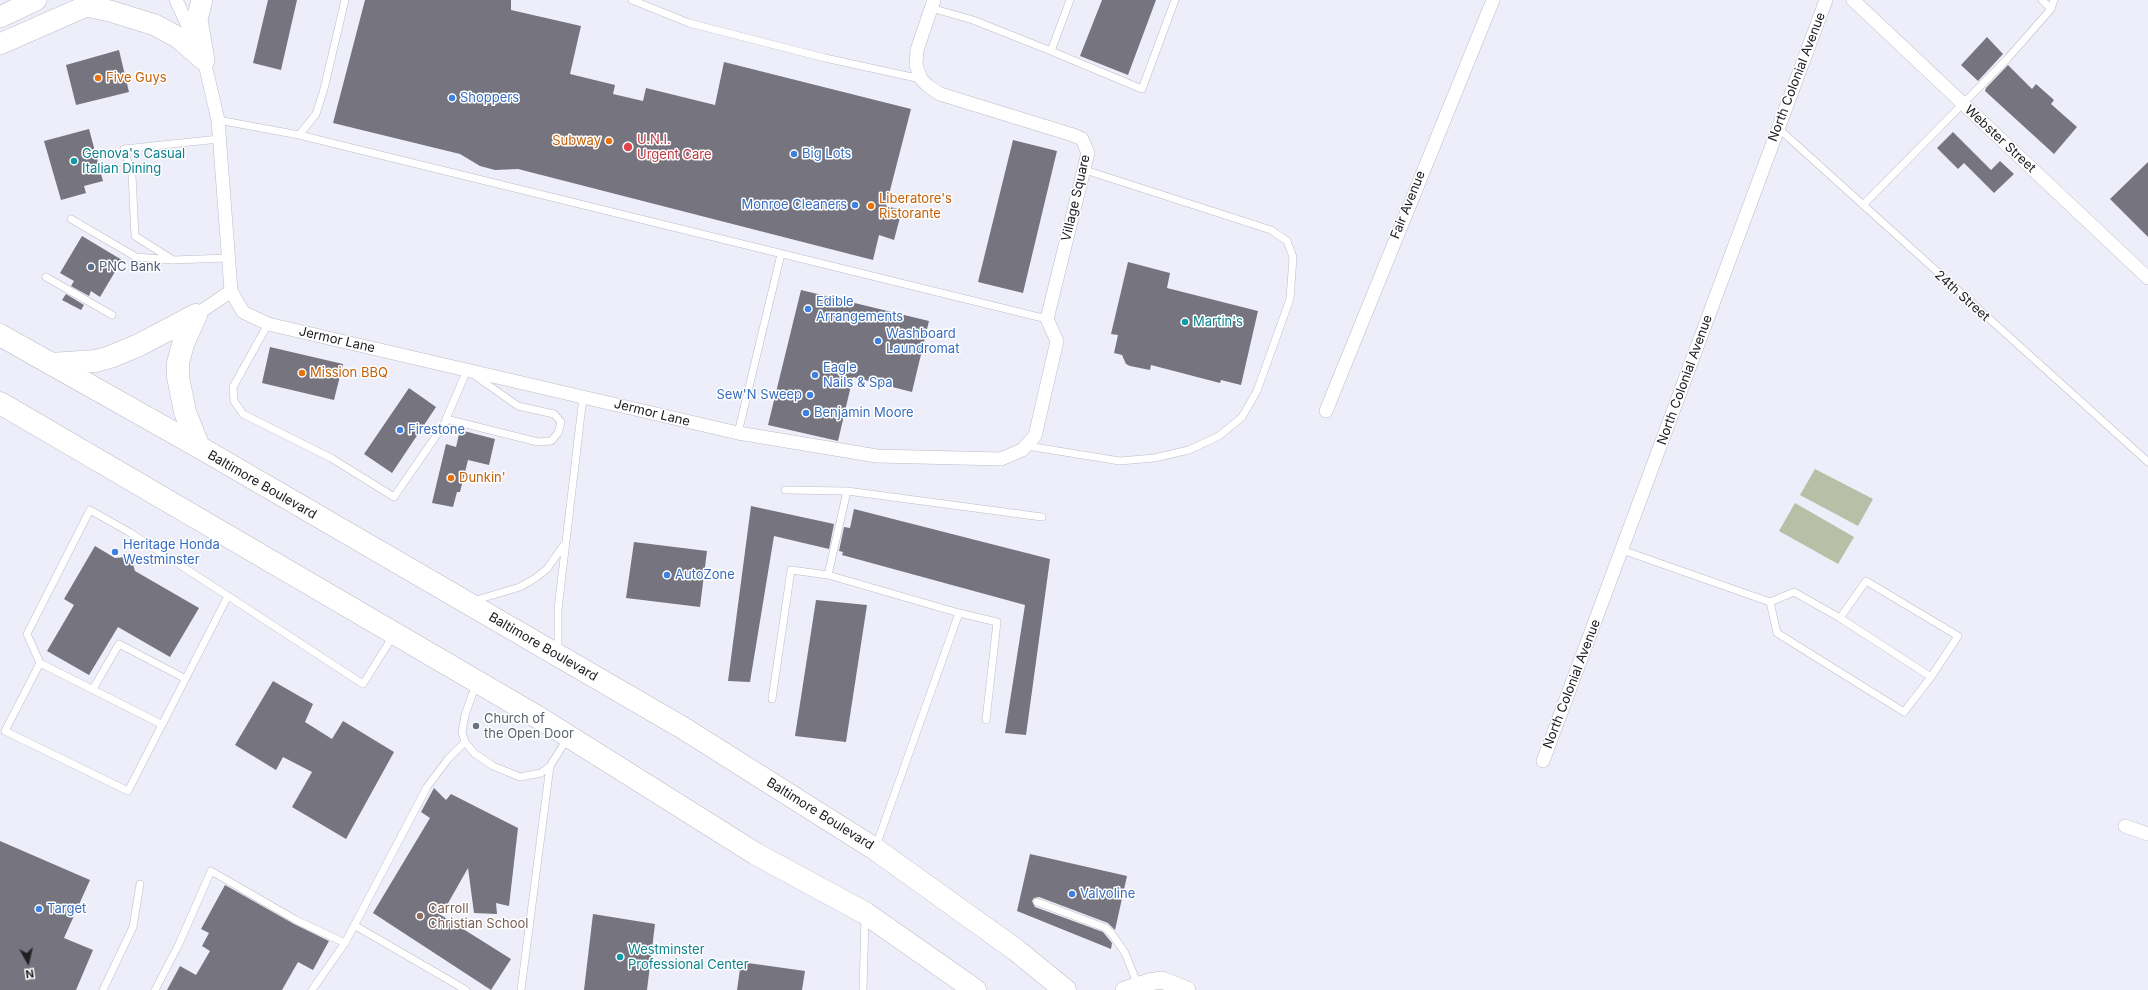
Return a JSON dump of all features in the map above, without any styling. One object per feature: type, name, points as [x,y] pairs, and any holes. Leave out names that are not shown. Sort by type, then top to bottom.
[{"type":"highway","points":[[51,364],[84,362],[110,357],[139,345],[196,315]]},
{"type":"highway","points":[[196,315],[183,344],[178,363],[178,377],[185,412],[199,447]]},
{"type":"highway","name":"Baltimore Boulevard","points":[[0,335],[199,447],[465,603],[683,728],[875,849],[1016,950],[1065,990]]},
{"type":"highway","points":[[0,403],[477,682],[569,737],[756,854],[865,913],[975,990]]},
{"type":"main road","points":[[0,16],[36,0]]},
{"type":"main road","points":[[202,0],[197,20],[204,60]]},
{"type":"main road","points":[[0,44],[93,3],[155,25],[179,38],[204,60]]},
{"type":"street","name":"Jermor Lane","points":[[176,0],[204,60],[218,120],[227,258],[231,291],[243,312],[268,324],[738,433],[877,456],[988,460],[1001,459],[1017,453],[1027,446]]},
{"type":"street","name":"Fair Avenue","points":[[1326,411],[1493,0]]},
{"type":"street","name":"North Colonial Avenue","points":[[1543,761],[1826,0]]},
{"type":"street","name":"Webster Street","points":[[1853,0],[2148,278]]},
{"type":"street","points":[[921,79],[916,65],[917,50],[932,4]]},
{"type":"street","name":"Village Square","points":[[921,79],[940,94],[1049,127],[1082,139],[1088,153],[1085,170],[1047,319]]},
{"type":"street","points":[[196,315],[231,291]]},
{"type":"street","points":[[1027,446],[1035,436],[1057,342],[1047,319]]},
{"type":"street","points":[[2125,826],[2148,834]]},
{"type":"street","points":[[1131,987],[1162,980],[1187,990]]},
{"type":"lane","points":[[299,135],[316,114],[324,89],[345,0]]},
{"type":"lane","points":[[632,0],[689,23],[825,58],[921,79]]},
{"type":"lane","points":[[1051,51],[1070,0]]},
{"type":"lane","points":[[932,4],[1142,89],[1175,0]]},
{"type":"lane","points":[[2042,0],[2051,9]]},
{"type":"lane","points":[[1863,205],[2008,58],[2051,9],[2054,0]]},
{"type":"lane","points":[[218,120],[299,135],[1047,319]]},
{"type":"lane","name":"24th Street","points":[[1778,128],[2148,462]]},
{"type":"lane","points":[[173,260],[135,236],[132,175],[124,149],[219,140]]},
{"type":"lane","points":[[1027,446],[1120,461],[1154,458],[1189,450],[1219,436],[1242,417],[1257,391],[1290,299],[1293,257],[1287,241],[1271,230],[1085,170]]},
{"type":"lane","points":[[71,219],[136,257],[173,260],[227,258]]},
{"type":"lane","points":[[738,433],[781,254]]},
{"type":"lane","points":[[46,277],[112,315]]},
{"type":"lane","points":[[268,324],[233,387],[234,401],[243,414],[331,458],[394,497],[446,419],[467,370],[518,406],[554,414],[561,422],[558,433],[551,441],[538,442],[446,419]]},
{"type":"lane","points":[[558,656],[558,609],[564,545],[583,397]]},
{"type":"lane","points":[[785,490],[847,491],[1042,517]]},
{"type":"lane","points":[[828,575],[847,491]]},
{"type":"lane","points":[[161,724],[40,663],[27,634],[90,510],[129,532],[363,684],[394,634]]},
{"type":"lane","points":[[465,603],[514,589],[534,580],[547,569],[564,545]]},
{"type":"lane","points":[[1622,550],[1770,602],[1794,592],[1840,618],[1931,677]]},
{"type":"lane","points":[[772,699],[791,570],[828,575],[959,613],[997,622],[986,720]]},
{"type":"lane","points":[[1770,602],[1777,633],[1904,712],[1931,677],[1958,636],[1866,581],[1840,618]]},
{"type":"lane","points":[[40,663],[5,731],[128,790],[184,678],[228,596]]},
{"type":"lane","points":[[875,849],[959,613]]},
{"type":"lane","points":[[93,689],[119,644],[184,678]]},
{"type":"lane","points":[[477,682],[465,715],[462,732],[465,742],[474,753],[493,766],[520,777],[541,773],[550,766],[569,737]]},
{"type":"lane","points":[[312,990],[345,943],[427,787],[448,760],[465,742]]},
{"type":"lane","points":[[520,990],[550,766]]},
{"type":"lane","points":[[155,990],[179,944],[211,871],[296,920],[345,943]]},
{"type":"lane","points":[[103,990],[133,928],[140,884]]},
{"type":"lane","points":[[1037,902],[1106,928],[1125,953],[1131,987]]},
{"type":"lane","points":[[863,990],[865,913]]},
{"type":"lane","points":[[354,925],[466,990]]},
{"type":"green space","points":[[1815,469],[1873,499],[1858,526],[1800,495]]},
{"type":"green space","points":[[1795,503],[1854,537],[1838,564],[1779,531]]},
{"type":"building","points":[[268,0],[297,0],[281,70],[253,63]]},
{"type":"building","points":[[365,0],[511,0],[511,10],[581,26],[570,74],[615,85],[613,94],[643,101],[646,88],[715,105],[724,62],[911,109],[886,206],[902,210],[894,240],[879,235],[873,260],[518,169],[495,170],[480,166],[460,154],[333,123]]},
{"type":"building","points":[[1102,0],[1156,0],[1128,75],[1080,56]]},
{"type":"building","points":[[1987,37],[2003,54],[1978,81],[1961,65]]},
{"type":"building","name":"Five Guys","points":[[119,50],[129,92],[76,105],[66,65]]},
{"type":"building","points":[[2008,65],[2032,89],[2036,84],[2054,100],[2051,104],[2077,127],[2054,154],[1985,91],[1986,88]]},
{"type":"building","name":"Genova's Casual Italian Dining","points":[[89,129],[103,181],[84,186],[86,193],[61,200],[44,141]]},
{"type":"building","points":[[1953,132],[1991,170],[2000,161],[2014,174],[1994,193],[1964,163],[1958,169],[1937,148]]},
{"type":"building","points":[[1013,140],[1057,151],[1023,293],[978,282]]},
{"type":"building","points":[[2148,162],[2148,237],[2110,199]]},
{"type":"building","name":"PNC Bank","points":[[82,236],[122,260],[100,297],[91,291],[89,296],[71,286],[74,281],[60,273]]},
{"type":"building","name":"Martin's","points":[[1128,262],[1170,273],[1167,288],[1258,311],[1241,385],[1221,380],[1220,383],[1151,365],[1150,370],[1130,366],[1126,364],[1122,355],[1114,353],[1118,335],[1111,334]]},
{"type":"building","points":[[801,290],[929,321],[912,392],[853,377],[838,441],[768,425]]},
{"type":"building","points":[[66,294],[84,305],[81,310],[62,300]]},
{"type":"building","name":"Mission BBQ","points":[[270,347],[343,364],[334,400],[262,383]]},
{"type":"building","name":"Firestone","points":[[409,388],[436,407],[392,473],[364,454]]},
{"type":"building","name":"Dunkin'","points":[[460,430],[495,439],[489,465],[468,460],[460,492],[457,492],[453,507],[432,503],[446,444],[456,447]]},
{"type":"building","points":[[751,506],[834,524],[829,549],[774,536],[750,682],[728,681]]},
{"type":"building","points":[[854,509],[1050,559],[1026,735],[1005,733],[1025,605],[842,555],[843,552],[839,551],[844,527],[850,528]]},
{"type":"building","name":"AutoZone","points":[[634,542],[707,551],[700,607],[626,598]]},
{"type":"building","points":[[95,546],[115,558],[126,557],[132,561],[135,571],[199,608],[170,657],[118,627],[89,675],[47,651],[74,605],[64,599]]},
{"type":"building","points":[[816,600],[867,605],[846,742],[795,736]]},
{"type":"building","points":[[273,681],[313,704],[305,722],[332,739],[343,721],[394,752],[346,839],[292,807],[312,772],[283,757],[276,770],[235,745]]},
{"type":"building","points":[[434,788],[446,800],[451,794],[518,828],[509,906],[496,903],[497,914],[474,913],[468,868],[443,912],[436,912],[511,959],[491,990],[373,913],[430,818],[421,812]]},
{"type":"building","name":"Target","points":[[0,841],[90,880],[64,938],[93,950],[76,990],[0,990]]},
{"type":"building","name":"Valvoline","points":[[1030,854],[1127,876],[1115,930],[1108,923],[1039,897],[1034,898],[1032,901],[1035,907],[1103,932],[1112,943],[1111,949],[1017,911]]},
{"type":"building","points":[[225,885],[294,924],[329,941],[313,970],[298,962],[282,990],[167,990],[180,966],[196,975],[210,951],[202,946],[209,933],[201,929]]},
{"type":"building","name":"Westminster Professional Center","points":[[593,914],[655,924],[647,990],[584,990]]},
{"type":"building","points":[[741,962],[805,971],[802,990],[737,990]]},
{"type":"place","name":"Five Guys","points":[[98,78]]},
{"type":"place","name":"Shoppers","points":[[452,98]]},
{"type":"place","name":"Subway","points":[[609,141]]},
{"type":"place","name":"U.N.I. Urgent Care","points":[[628,147]]},
{"type":"place","name":"Big Lots","points":[[794,154]]},
{"type":"place","name":"Genova's Casual Italian Dining","points":[[74,161]]},
{"type":"place","name":"Monroe Cleaners","points":[[855,205]]},
{"type":"place","name":"Liberatore's Ristorante","points":[[871,206]]},
{"type":"place","name":"PNC Bank","points":[[91,267]]},
{"type":"place","name":"Edible Arrangements","points":[[808,309]]},
{"type":"place","name":"Martin's","points":[[1185,322]]},
{"type":"place","name":"Washboard Laundromat","points":[[878,341]]},
{"type":"place","name":"Mission BBQ","points":[[302,373]]},
{"type":"place","name":"Eagle Nails & Spa","points":[[815,375]]},
{"type":"place","name":"Sew'N Sweep","points":[[810,395]]},
{"type":"place","name":"Benjamin Moore","points":[[806,413]]},
{"type":"place","name":"Firestone","points":[[400,430]]},
{"type":"place","name":"Dunkin'","points":[[451,478]]},
{"type":"place","name":"Heritage Honda Westminster","points":[[115,552]]},
{"type":"place","name":"AutoZone","points":[[667,575]]},
{"type":"place","name":"Church of the Open Door","points":[[476,726]]},
{"type":"place","name":"Valvoline","points":[[1072,894]]},
{"type":"place","name":"Target","points":[[39,909]]},
{"type":"place","name":"Carroll Christian School","points":[[420,916]]},
{"type":"place","name":"Westminster Professional Center","points":[[620,957]]}]
